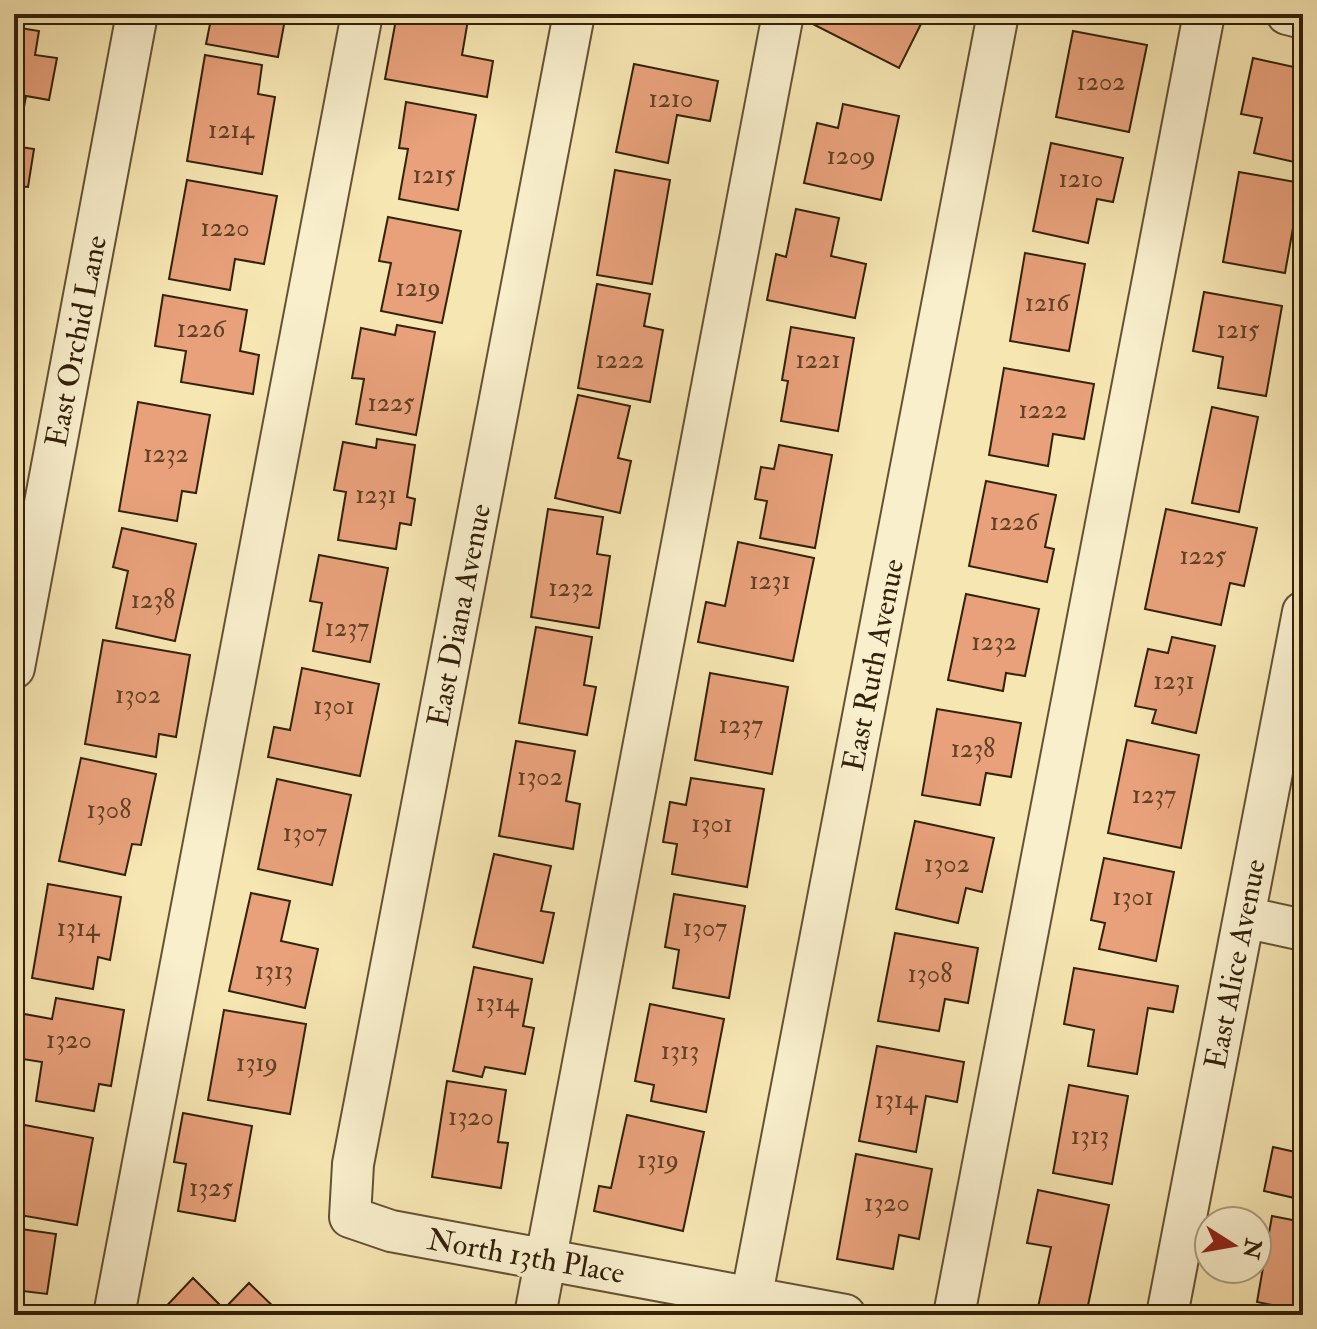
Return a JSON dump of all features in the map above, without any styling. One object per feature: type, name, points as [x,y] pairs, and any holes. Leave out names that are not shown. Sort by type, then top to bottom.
[{"type":"street","name":"East Orchid Lane","points":[[14,668],[137,14]]},
{"type":"street","points":[[114,1315],[362,14]]},
{"type":"street","name":"East Diana Avenue","points":[[350,1217],[353,1164],[574,14]]},
{"type":"street","points":[[535,1315],[783,14]]},
{"type":"street","name":"East Ruth Avenue","points":[[749,1306],[998,14]]},
{"type":"street","points":[[954,1315],[1204,14]]},
{"type":"street","points":[[1287,14],[1303,18]]},
{"type":"street","name":"East Alice Avenue","points":[[1167,1315],[1303,612]]},
{"type":"street","points":[[1244,917],[1303,930]]},
{"type":"street","name":"North 13th Place","points":[[350,1217],[391,1231],[546,1260],[749,1306],[845,1315]]},
{"type":"building","points":[[212,14],[286,14],[278,57],[206,44]]},
{"type":"building","points":[[397,14],[469,14],[462,55],[493,61],[487,97],[385,79]]},
{"type":"building","points":[[798,14],[926,14],[899,68]]},
{"type":"building","points":[[14,27],[39,31],[35,55],[57,58],[49,100],[26,96],[20,129],[14,128]]},
{"type":"building","points":[[1073,31],[1147,45],[1129,132],[1056,117]]},
{"type":"building","points":[[205,55],[262,65],[258,94],[275,97],[262,174],[187,161]]},
{"type":"building","points":[[1253,58],[1303,69],[1303,164],[1254,153],[1262,118],[1241,114]]},
{"type":"building","points":[[634,64],[718,81],[710,121],[677,115],[668,163],[616,152]]},
{"type":"building","points":[[406,102],[476,115],[458,210],[399,199],[408,149],[399,148]]},
{"type":"building","points":[[843,104],[899,116],[881,200],[804,183],[817,123],[838,128]]},
{"type":"building","points":[[1051,143],[1123,158],[1113,202],[1097,199],[1088,243],[1033,231]]},
{"type":"building","points":[[14,146],[34,149],[28,187],[14,186]]},
{"type":"building","points":[[615,170],[670,180],[652,284],[597,275]]},
{"type":"building","points":[[1239,172],[1301,183],[1285,273],[1223,262]]},
{"type":"building","points":[[187,180],[277,196],[264,264],[235,259],[230,290],[169,279]]},
{"type":"building","points":[[796,209],[839,218],[831,256],[866,264],[855,318],[767,300],[776,254],[786,257]]},
{"type":"building","points":[[388,217],[461,231],[442,323],[381,311],[391,263],[379,261]]},
{"type":"building","points":[[1025,253],[1085,264],[1069,351],[1010,341]]},
{"type":"building","points":[[597,284],[650,294],[644,326],[663,330],[650,402],[578,388]]},
{"type":"building","points":[[1204,292],[1282,306],[1266,396],[1218,388],[1223,357],[1193,351]]},
{"type":"building","points":[[163,295],[247,310],[240,351],[259,355],[253,394],[181,382],[186,351],[155,346]]},
{"type":"building","points":[[397,325],[435,332],[416,435],[356,424],[364,379],[352,378],[361,328],[395,335]]},
{"type":"building","points":[[791,327],[854,338],[838,431],[781,421],[788,381],[782,380]]},
{"type":"building","points":[[1004,368],[1094,384],[1084,439],[1053,434],[1048,466],[989,455]]},
{"type":"building","points":[[578,395],[630,406],[618,458],[631,461],[620,513],[555,498]]},
{"type":"building","points":[[138,402],[210,415],[196,493],[182,491],[177,521],[119,511]]},
{"type":"building","points":[[1212,407],[1258,417],[1239,512],[1192,503]]},
{"type":"building","points":[[377,439],[415,445],[407,497],[415,499],[411,525],[400,523],[396,549],[338,540],[346,492],[334,490],[343,442],[376,448]]},
{"type":"building","points":[[779,445],[832,455],[815,548],[760,538],[767,501],[755,499],[761,467],[774,469]]},
{"type":"building","points":[[986,481],[1056,495],[1045,547],[1054,549],[1047,582],[969,566]]},
{"type":"building","points":[[548,509],[603,517],[597,554],[610,556],[599,628],[531,617]]},
{"type":"building","points":[[1166,509],[1257,528],[1244,586],[1230,583],[1221,625],[1145,609]]},
{"type":"building","points":[[122,528],[196,544],[175,641],[116,628],[128,571],[113,567]]},
{"type":"building","points":[[738,542],[814,558],[793,661],[698,642],[706,602],[725,606]]},
{"type":"building","points":[[319,555],[388,568],[370,662],[313,651],[322,603],[310,601]]},
{"type":"building","points":[[966,594],[1039,609],[1025,676],[1006,673],[1003,691],[948,680]]},
{"type":"building","points":[[536,627],[592,637],[584,685],[596,687],[587,735],[519,723]]},
{"type":"building","points":[[1172,637],[1215,646],[1196,733],[1152,723],[1156,710],[1135,706],[1148,649],[1168,653]]},
{"type":"building","points":[[103,640],[190,655],[176,737],[159,734],[156,757],[85,744]]},
{"type":"building","points":[[302,668],[379,684],[360,776],[268,757],[274,727],[290,730]]},
{"type":"building","points":[[710,673],[788,687],[772,774],[695,760]]},
{"type":"building","points":[[937,709],[1021,723],[1011,777],[986,773],[980,805],[922,795]]},
{"type":"building","points":[[1127,740],[1199,755],[1181,848],[1108,833]]},
{"type":"building","points":[[516,741],[575,751],[566,801],[580,804],[573,849],[499,836]]},
{"type":"building","points":[[81,758],[156,774],[141,845],[132,844],[125,875],[59,861]]},
{"type":"building","points":[[691,778],[764,789],[747,887],[672,874],[677,844],[663,842],[670,802],[686,805]]},
{"type":"building","points":[[277,779],[351,795],[332,885],[258,869]]},
{"type":"building","points":[[915,821],[994,838],[982,892],[966,888],[958,923],[896,909]]},
{"type":"building","points":[[494,854],[551,866],[541,911],[554,913],[543,963],[473,947]]},
{"type":"building","points":[[1104,858],[1174,872],[1156,961],[1099,949],[1105,923],[1091,920]]},
{"type":"building","points":[[48,884],[121,897],[110,960],[98,957],[93,989],[32,978]]},
{"type":"building","points":[[251,893],[290,901],[281,941],[318,949],[305,1008],[229,991]]},
{"type":"building","points":[[674,894],[745,906],[729,998],[673,988],[679,950],[665,947]]},
{"type":"building","points":[[895,933],[978,948],[968,1003],[945,999],[939,1031],[878,1021]]},
{"type":"building","points":[[474,967],[532,979],[523,1026],[534,1028],[525,1074],[485,1067],[482,1077],[453,1071]]},
{"type":"building","points":[[1074,968],[1178,986],[1173,1012],[1148,1008],[1137,1074],[1088,1066],[1094,1030],[1064,1024]]},
{"type":"building","points":[[56,998],[124,1010],[111,1086],[99,1084],[94,1111],[36,1101],[42,1062],[16,1058],[24,1014],[52,1019]]},
{"type":"building","points":[[650,1004],[724,1019],[706,1112],[651,1101],[654,1085],[635,1081]]},
{"type":"building","points":[[224,1010],[306,1024],[290,1114],[208,1100]]},
{"type":"building","points":[[877,1046],[964,1062],[957,1102],[926,1096],[916,1152],[859,1141]]},
{"type":"building","points":[[447,1081],[506,1090],[498,1142],[508,1143],[501,1188],[432,1177]]},
{"type":"building","points":[[1069,1085],[1128,1096],[1112,1184],[1053,1173]]},
{"type":"building","points":[[183,1113],[252,1126],[235,1221],[178,1211],[186,1164],[174,1162]]},
{"type":"building","points":[[627,1115],[704,1132],[683,1231],[594,1211],[599,1186],[611,1188]]},
{"type":"building","points":[[14,1123],[93,1138],[77,1225],[14,1214]]},
{"type":"building","points":[[1303,1140],[1303,1200],[1264,1191],[1273,1147],[1300,1153]]},
{"type":"building","points":[[856,1154],[932,1169],[919,1239],[899,1235],[893,1269],[837,1259]]},
{"type":"building","points":[[1038,1190],[1109,1205],[1086,1315],[1037,1312],[1051,1247],[1027,1243]]},
{"type":"building","points":[[1273,1216],[1303,1222],[1303,1311],[1257,1302],[1260,1285],[1273,1285]]},
{"type":"building","points":[[14,1228],[56,1234],[47,1294],[15,1290],[14,1297]]},
{"type":"building","points":[[193,1278],[224,1309],[249,1283],[282,1315],[158,1315]]}]
